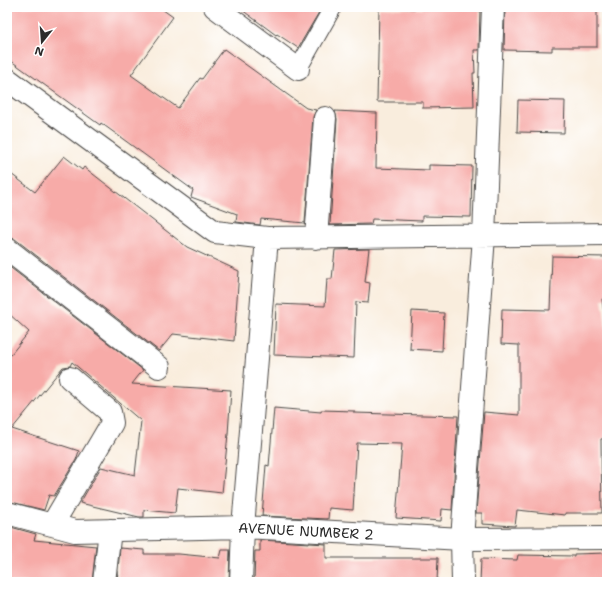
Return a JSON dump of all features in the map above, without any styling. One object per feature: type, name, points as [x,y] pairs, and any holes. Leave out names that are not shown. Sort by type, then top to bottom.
[{"type":"street","points":[[215,7],[298,69],[333,7]]},
{"type":"street","points":[[463,582],[462,539],[484,236],[493,7]]},
{"type":"street","points":[[7,79],[215,232],[267,238],[607,234]]},
{"type":"street","points":[[316,238],[324,118]]},
{"type":"street","points":[[242,582],[243,527],[267,238]]},
{"type":"street","points":[[7,249],[159,367]]},
{"type":"street","points":[[52,525],[112,423],[110,412],[70,378]]},
{"type":"street","name":"AVENUE NUMBER 2","points":[[7,513],[75,531],[243,527],[462,539],[607,538]]},
{"type":"street","points":[[104,582],[110,530]]},
{"type":"building","points":[[7,7],[159,7],[173,17],[131,75],[178,108],[224,49],[306,108],[316,110],[313,117],[305,223],[261,219],[260,225],[236,222],[237,214],[191,197],[193,190],[101,123],[100,125],[7,58]]},
{"type":"building","points":[[238,7],[322,7],[298,48],[277,34],[276,35]]},
{"type":"building","points":[[422,7],[480,7],[479,50],[474,50],[474,107],[423,108],[423,102],[377,102],[379,8],[422,9]]},
{"type":"building","points":[[505,7],[597,7],[597,47],[552,47],[552,51],[504,50]]},
{"type":"building","points":[[518,100],[565,101],[564,133],[517,132]]},
{"type":"building","points":[[335,111],[377,113],[376,168],[429,170],[429,165],[472,166],[471,217],[422,216],[422,221],[372,219],[371,224],[330,225],[337,119]]},
{"type":"building","points":[[64,156],[82,170],[84,167],[187,247],[239,271],[234,341],[173,334],[159,351],[15,239],[7,237],[7,171],[35,192]]},
{"type":"building","points":[[369,249],[365,282],[370,283],[368,303],[356,302],[354,358],[274,355],[276,304],[325,306],[327,279],[332,279],[335,250]]},
{"type":"building","points":[[552,256],[607,257],[607,299],[602,299],[607,335],[607,438],[601,439],[602,513],[565,513],[565,515],[517,510],[515,526],[482,524],[482,513],[476,513],[484,412],[519,415],[519,345],[501,344],[502,309],[550,310]]},
{"type":"building","points":[[7,265],[143,370],[132,384],[231,390],[222,493],[178,488],[175,513],[144,510],[144,517],[80,503],[101,467],[135,475],[141,421],[72,362],[70,366],[63,367],[12,429],[79,451],[76,460],[54,496],[49,495],[44,510],[7,501],[7,359],[29,332],[7,312]]},
{"type":"building","points":[[412,311],[444,313],[442,351],[410,349]]},
{"type":"building","points":[[274,408],[321,412],[321,410],[354,411],[354,413],[458,416],[452,510],[442,509],[441,521],[396,518],[402,444],[357,443],[353,510],[329,508],[328,519],[262,516],[266,465],[269,466]]},
{"type":"building","points":[[7,526],[36,534],[34,540],[96,546],[92,582],[7,582]]},
{"type":"building","points":[[260,540],[326,544],[326,558],[438,558],[437,582],[254,582],[255,551],[260,551]]},
{"type":"building","points":[[120,548],[144,550],[144,554],[179,554],[220,558],[222,550],[230,550],[229,582],[117,582]]},
{"type":"building","points":[[607,553],[607,582],[480,582],[481,559],[517,560],[518,555],[574,556],[574,554]]}]
